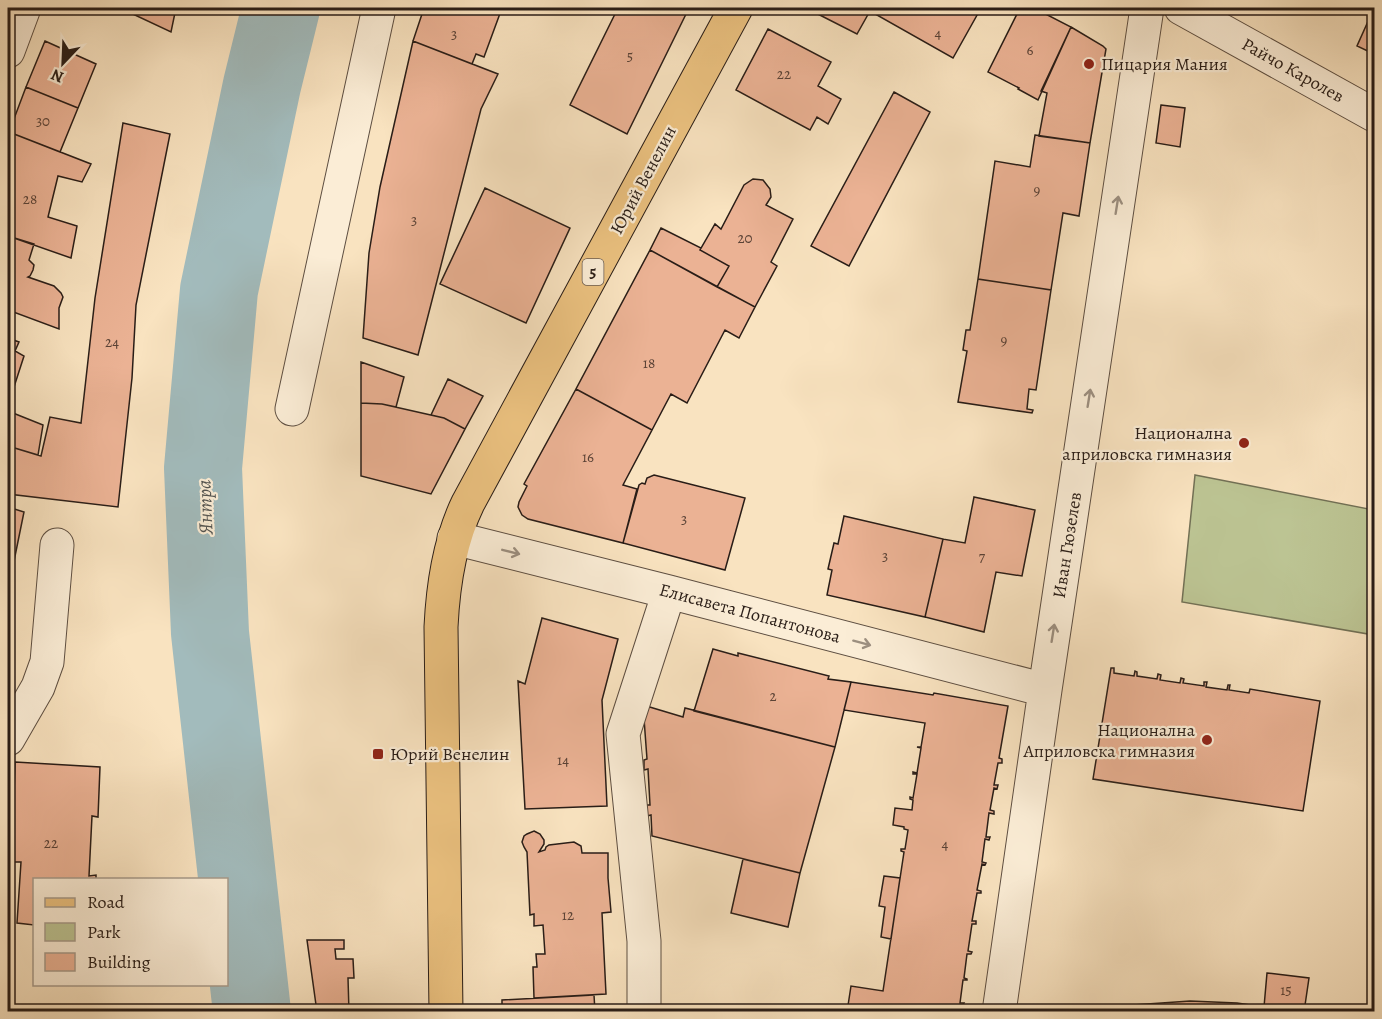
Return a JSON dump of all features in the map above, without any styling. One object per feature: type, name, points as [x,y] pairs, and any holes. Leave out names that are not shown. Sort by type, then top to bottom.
[{"type":"main road","name":"Юрий Венелин","points":[[446,1011],[441,627],[442,604],[454,538],[468,503],[736,8]]},
{"type":"street","points":[[8,51],[24,8]]},
{"type":"street","points":[[292,409],[379,8]]},
{"type":"street","name":"Иван Гюзелев","points":[[999,1011],[1147,8]]},
{"type":"street","name":"Райчо Каролев","points":[[1181,8],[1374,115]]},
{"type":"street","name":"Елисавета Попантонова","points":[[454,538],[1045,690]]},
{"type":"street","points":[[8,739],[38,687],[47,662],[57,545]]},
{"type":"street","points":[[644,1011],[644,941],[623,734],[669,592]]},
{"type":"green space","points":[[1195,475],[1374,510],[1374,635],[1182,602]]},
{"type":"building","points":[[120,8],[176,8],[171,32]]},
{"type":"building","points":[[424,8],[502,8],[484,57],[476,54],[472,64],[413,41]]},
{"type":"building","points":[[618,8],[689,8],[627,134],[570,105]]},
{"type":"building","points":[[806,8],[981,8],[953,58],[870,11],[857,34]]},
{"type":"building","points":[[1020,8],[1034,8],[1071,27],[1038,100],[988,72]]},
{"type":"building","points":[[1374,8],[1374,54],[1357,46]]},
{"type":"building","points":[[1071,27],[1106,49],[1090,143],[1039,136],[1047,93],[1041,91]]},
{"type":"building","points":[[768,29],[831,62],[818,86],[841,99],[828,124],[817,117],[810,130],[736,90]]},
{"type":"building","points":[[45,41],[96,64],[78,108],[26,87]]},
{"type":"building","points":[[413,41],[498,74],[481,109],[418,355],[363,338],[369,253],[380,187]]},
{"type":"building","points":[[26,87],[78,108],[60,152],[9,132]]},
{"type":"building","points":[[894,92],[930,112],[849,266],[811,246]]},
{"type":"building","points":[[1161,105],[1185,108],[1180,147],[1156,143]]},
{"type":"building","points":[[123,123],[170,134],[136,305],[132,378],[118,507],[8,494],[8,446],[41,456],[50,417],[81,423],[95,298]]},
{"type":"building","points":[[9,132],[91,164],[82,182],[58,176],[48,217],[77,226],[71,258],[8,236]]},
{"type":"building","points":[[1035,135],[1090,143],[1079,216],[1063,213],[1051,290],[978,279],[995,161],[1030,167]]},
{"type":"building","points":[[753,179],[763,180],[770,189],[771,197],[766,205],[793,219],[771,262],[777,266],[755,307],[717,287],[729,266],[700,250],[715,224],[721,229],[744,185]]},
{"type":"building","points":[[485,188],[570,228],[526,323],[440,284]]},
{"type":"building","points":[[661,228],[701,248],[700,250],[729,266],[717,287],[650,250]]},
{"type":"building","points":[[8,236],[34,244],[29,260],[34,265],[28,277],[54,286],[61,293],[63,297],[59,308],[59,329],[8,310]]},
{"type":"building","points":[[650,250],[755,307],[739,338],[725,330],[687,403],[671,394],[652,430],[576,389]]},
{"type":"building","points":[[978,279],[1051,290],[1036,390],[1029,389],[1027,409],[1033,410],[1032,413],[958,402],[967,351],[963,350],[966,330],[970,330]]},
{"type":"building","points":[[8,338],[19,342],[15,351],[24,356],[14,387],[8,384]]},
{"type":"building","points":[[361,362],[404,377],[396,407],[361,403]]},
{"type":"building","points":[[448,379],[483,396],[465,429],[444,418],[431,415]]},
{"type":"building","points":[[576,389],[652,430],[623,485],[637,489],[623,543],[528,519],[522,515],[518,507],[527,486],[524,484]]},
{"type":"building","points":[[361,403],[382,404],[444,418],[465,429],[431,494],[361,476]]},
{"type":"building","points":[[8,411],[43,425],[38,455],[8,446]]},
{"type":"building","points":[[654,475],[745,498],[725,570],[623,543],[639,485],[645,484],[647,478]]},
{"type":"building","points":[[974,497],[1035,510],[1022,576],[996,572],[984,632],[925,617],[943,539],[965,543]]},
{"type":"building","points":[[8,507],[24,512],[13,566],[8,565]]},
{"type":"building","points":[[844,516],[943,539],[925,617],[827,595],[832,570],[828,569],[834,543],[838,544]]},
{"type":"building","points":[[542,618],[618,639],[602,700],[607,806],[525,809],[518,681],[525,684]]},
{"type":"building","points":[[713,649],[829,676],[828,679],[851,682],[835,747],[694,711]]},
{"type":"building","name":"Национална Априловска гимназия","points":[[1111,668],[1114,668],[1114,673],[1134,676],[1135,671],[1137,676],[1157,679],[1158,674],[1161,675],[1160,680],[1180,683],[1181,678],[1184,679],[1183,683],[1204,686],[1204,682],[1207,682],[1206,687],[1227,690],[1230,685],[1229,690],[1249,693],[1250,689],[1320,701],[1303,811],[1093,779]]},
{"type":"building","points":[[851,682],[1008,706],[999,758],[1002,759],[1002,763],[998,763],[994,785],[998,785],[997,789],[994,788],[990,810],[994,811],[994,814],[989,813],[986,837],[990,837],[989,840],[985,839],[982,862],[986,863],[982,864],[977,890],[981,893],[977,893],[972,921],[976,921],[976,924],[972,924],[968,951],[972,952],[967,954],[964,978],[967,980],[963,980],[960,1003],[964,1003],[959,1005],[958,1012],[847,1012],[851,986],[883,991],[904,852],[901,849],[905,849],[908,830],[893,825],[895,808],[912,810],[913,800],[910,797],[913,798],[917,774],[913,772],[917,773],[921,748],[917,747],[921,747],[925,723],[844,710]]},
{"type":"building","points":[[643,705],[683,717],[685,708],[835,747],[800,873],[652,836],[651,815],[647,816],[647,805],[650,805],[648,769],[644,770],[644,760],[647,759]]},
{"type":"building","points":[[15,762],[100,767],[98,817],[92,816],[89,876],[96,875],[96,878],[33,878],[33,925],[17,923],[21,862],[10,862]]},
{"type":"building","points":[[534,831],[544,840],[539,852],[545,850],[549,845],[574,842],[581,846],[582,853],[608,853],[611,912],[602,913],[606,994],[534,998],[533,967],[537,967],[536,954],[545,954],[543,925],[534,926],[534,914],[530,915],[527,852],[522,842],[524,836]]},
{"type":"building","points":[[743,859],[800,873],[788,927],[731,913]]},
{"type":"building","points":[[884,876],[900,878],[891,939],[881,937],[885,907],[879,906]]},
{"type":"building","points":[[307,940],[344,940],[344,949],[335,949],[336,959],[353,959],[354,978],[348,978],[349,1012],[317,1012]]},
{"type":"building","points":[[1267,973],[1309,978],[1304,1012],[1105,1012],[1105,1007],[1190,1001],[1237,1003],[1264,1007]]},
{"type":"building","points":[[594,995],[595,1012],[502,1012],[502,1000]]},
{"type":"waterway","name":"Янтра","points":[[252,1012],[210,633],[203,468],[219,290],[262,85],[281,8]]},
{"type":"place","name":"Пицария Мания","points":[[1089,64]]},
{"type":"place","name":"Национална априловска гимназия","points":[[1244,443]]},
{"type":"place","name":"Национална Априловска гимназия","points":[[1207,740]]},
{"type":"place","name":"Юрий Венелин","points":[[378,754]]}]
